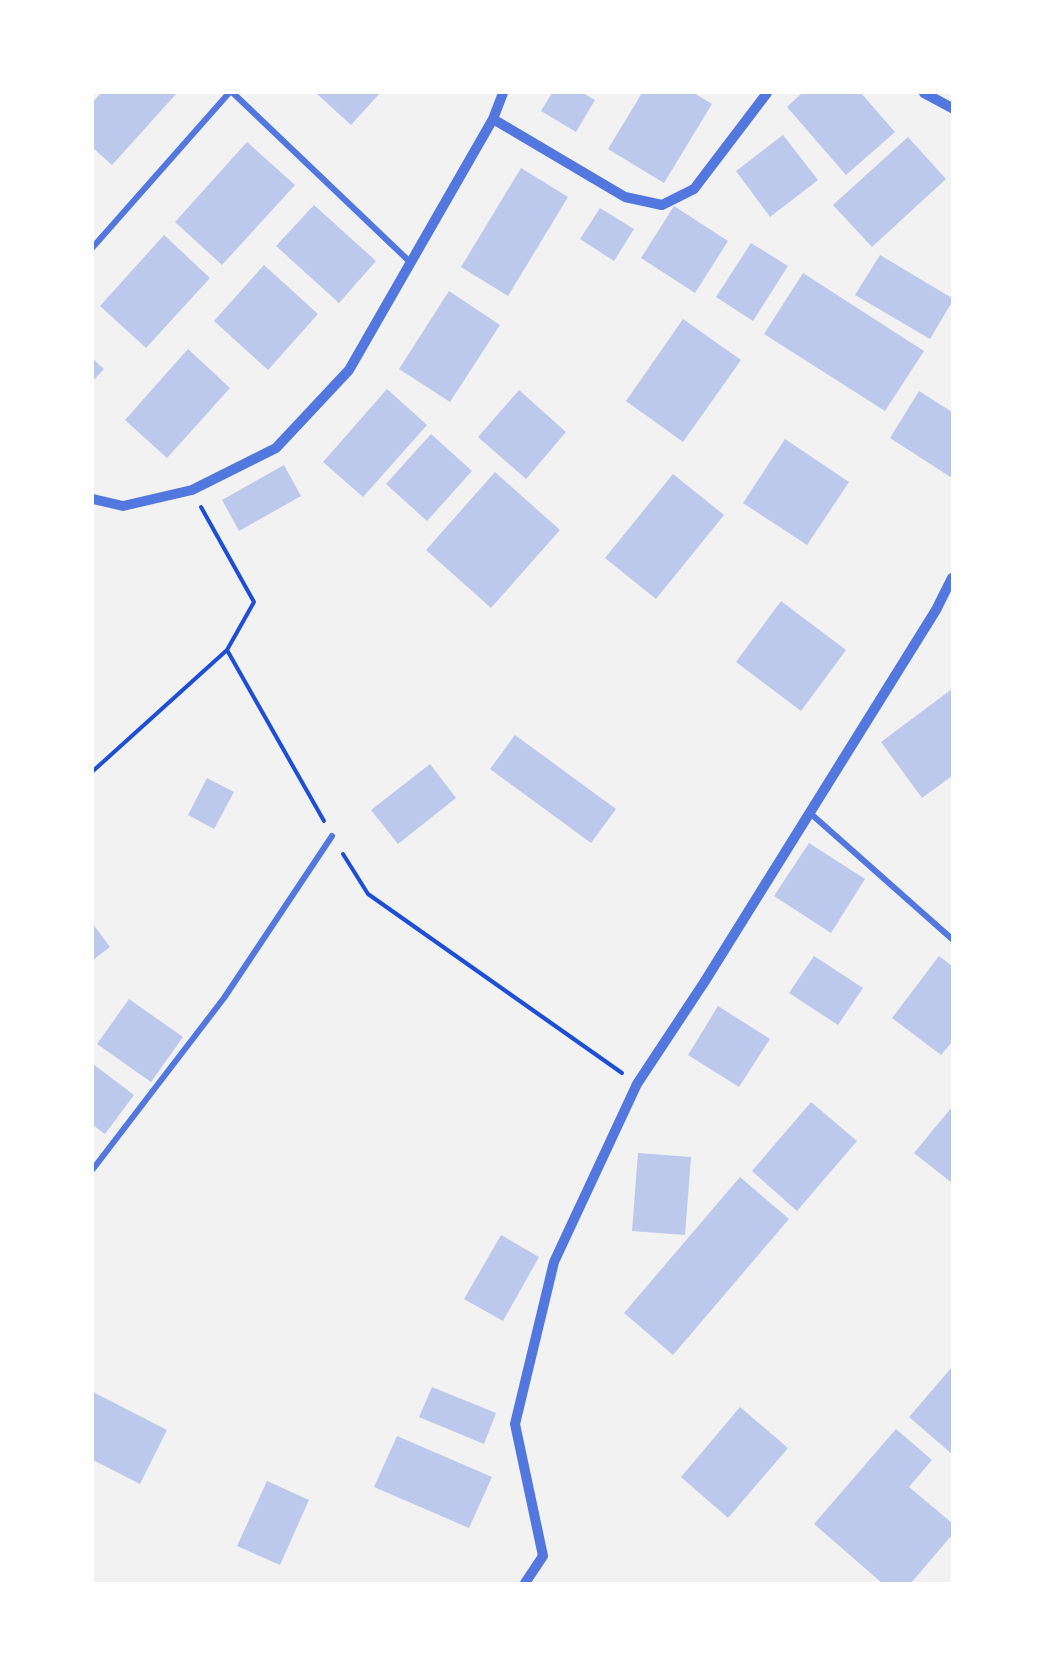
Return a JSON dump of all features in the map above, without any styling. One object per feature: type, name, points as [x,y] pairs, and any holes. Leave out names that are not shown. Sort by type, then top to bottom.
[{"type":"street","points":[[93,247],[231,93],[410,262]]},
{"type":"street","points":[[93,499],[123,506],[192,490],[276,448],[350,370],[493,119],[503,93]]},
{"type":"street","points":[[493,119],[625,197],[662,205],[694,189],[767,93]]},
{"type":"street","points":[[924,93],[952,108]]},
{"type":"street","points":[[525,1583],[543,1556],[515,1425],[554,1262],[637,1084],[705,981],[810,813],[936,610],[952,578]]},
{"type":"street","points":[[810,813],[952,939]]},
{"type":"street","points":[[93,1169],[224,998],[332,836]]},
{"type":"path","points":[[93,771],[227,650],[254,602],[192,490]]},
{"type":"path","points":[[227,650],[332,836],[368,894],[637,1084]]},
{"type":"building","points":[[101,93],[177,93],[112,165],[93,148],[93,102]]},
{"type":"building","points":[[316,93],[380,93],[351,125]]},
{"type":"building","points":[[552,93],[583,93],[595,100],[576,132],[541,111]]},
{"type":"building","points":[[642,93],[694,93],[712,104],[664,183],[608,149]]},
{"type":"building","points":[[802,93],[861,93],[895,132],[846,175],[787,107]]},
{"type":"building","points":[[783,135],[818,180],[770,217],[736,171]]},
{"type":"building","points":[[908,137],[946,179],[872,247],[833,205]]},
{"type":"building","points":[[247,142],[295,185],[222,265],[175,222]]},
{"type":"building","points":[[521,168],[568,197],[508,296],[461,267]]},
{"type":"building","points":[[314,205],[376,261],[339,303],[276,246]]},
{"type":"building","points":[[674,206],[728,241],[695,293],[641,258]]},
{"type":"building","points":[[600,208],[634,229],[614,261],[580,239]]},
{"type":"building","points":[[164,235],[210,278],[146,348],[100,306]]},
{"type":"building","points":[[751,243],[788,266],[753,321],[716,297]]},
{"type":"building","points":[[880,255],[952,298],[952,302],[930,339],[855,295]]},
{"type":"building","points":[[264,265],[318,314],[268,370],[214,321]]},
{"type":"building","points":[[803,273],[924,351],[885,411],[764,334]]},
{"type":"building","points":[[449,291],[500,325],[450,402],[399,369]]},
{"type":"building","points":[[683,319],[741,360],[683,442],[626,401]]},
{"type":"building","points":[[188,349],[230,388],[167,458],[125,420]]},
{"type":"building","points":[[93,359],[104,369],[93,381]]},
{"type":"building","points":[[387,389],[427,425],[363,497],[323,462]]},
{"type":"building","points":[[519,390],[566,432],[526,479],[478,437]]},
{"type":"building","points":[[919,391],[952,412],[952,478],[890,438]]},
{"type":"building","points":[[431,434],[472,471],[427,521],[386,484]]},
{"type":"building","points":[[785,439],[849,482],[807,545],[743,503]]},
{"type":"building","points":[[284,465],[301,496],[239,531],[222,500]]},
{"type":"building","points":[[495,472],[560,530],[491,608],[426,550]]},
{"type":"building","points":[[673,474],[724,515],[656,599],[605,558]]},
{"type":"building","points":[[781,601],[846,650],[801,711],[736,662]]},
{"type":"building","points":[[952,689],[952,776],[922,798],[881,742]]},
{"type":"building","points":[[515,735],[616,809],[591,843],[490,769]]},
{"type":"building","points":[[430,764],[456,798],[398,844],[371,810]]},
{"type":"building","points":[[207,778],[234,792],[214,829],[188,815]]},
{"type":"building","points":[[809,843],[865,879],[831,933],[774,896]]},
{"type":"building","points":[[93,924],[110,947],[93,960]]},
{"type":"building","points":[[814,956],[863,988],[838,1025],[789,993]]},
{"type":"building","points":[[939,956],[952,966],[952,1042],[941,1055],[892,1018]]},
{"type":"building","points":[[129,999],[183,1037],[151,1082],[97,1044]]},
{"type":"building","points":[[718,1006],[770,1039],[739,1087],[688,1055]]},
{"type":"building","points":[[93,1064],[134,1095],[105,1134],[93,1125]]},
{"type":"building","points":[[811,1102],[857,1141],[797,1211],[752,1171]]},
{"type":"building","points":[[952,1107],[952,1183],[914,1153]]},
{"type":"building","points":[[638,1153],[691,1157],[685,1235],[632,1231]]},
{"type":"building","points":[[740,1177],[789,1219],[673,1355],[624,1313]]},
{"type":"building","points":[[501,1235],[539,1257],[503,1321],[464,1299]]},
{"type":"building","points":[[952,1367],[952,1454],[909,1417]]},
{"type":"building","points":[[432,1387],[496,1413],[484,1444],[419,1417]]},
{"type":"building","points":[[93,1392],[167,1430],[140,1484],[93,1460]]},
{"type":"building","points":[[740,1407],[788,1448],[728,1518],[681,1477]]},
{"type":"building","points":[[896,1429],[932,1460],[909,1487],[952,1523],[952,1535],[911,1583],[882,1583],[814,1524]]},
{"type":"building","points":[[397,1436],[492,1477],[469,1528],[374,1487]]},
{"type":"building","points":[[267,1481],[309,1500],[280,1565],[237,1546]]}]
